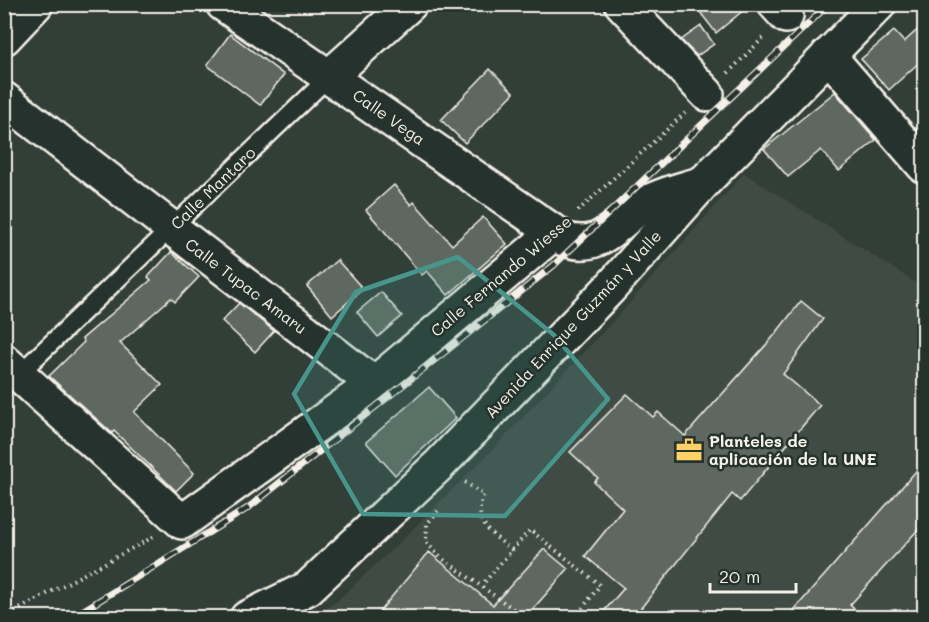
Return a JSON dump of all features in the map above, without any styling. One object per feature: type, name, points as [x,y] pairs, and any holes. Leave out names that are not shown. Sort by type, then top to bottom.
[{"type":"street","points":[[4,38],[36,4]]},
{"type":"street","name":"Calle Vega","points":[[223,4],[555,232],[575,243],[593,243],[647,203],[703,183]]},
{"type":"street","name":"Calle Mantaro","points":[[330,76],[410,4]]},
{"type":"street","points":[[622,4],[707,94]]},
{"type":"street","name":"Avenida Enrique Guzmán y Valle","points":[[247,618],[308,588],[454,478],[610,288],[703,183],[879,4]]},
{"type":"street","points":[[828,55],[924,166]]},
{"type":"street","name":"Calle Tupac Amaru","points":[[4,99],[374,384]]},
{"type":"street","name":"Calle Fernando Wiesse","points":[[182,522],[374,384],[555,232]]},
{"type":"street","points":[[12,368],[182,522]]},
{"type":"lane","name":"Calle Mantaro","points":[[12,368],[171,228],[330,76]]},
{"type":"path","name":"Calle Fernando Wiesse","points":[[555,232],[707,94],[780,10]]},
{"type":"path","points":[[454,478],[484,495],[479,506],[482,525],[512,550]]},
{"type":"path","points":[[442,507],[427,524],[426,542],[440,557],[526,618]]},
{"type":"path","points":[[4,617],[182,522]]},
{"type":"path","points":[[482,585],[530,530],[600,585],[575,618]]},
{"type":"highlighted area","points":[[458,257],[554,335],[608,399],[505,516],[363,514],[294,394],[356,292]]},
{"type":"shaded area","points":[[744,173],[924,288],[924,617],[313,618],[339,599],[399,543],[495,447],[629,304]]},
{"type":"building","points":[[694,4],[751,4],[716,33]]},
{"type":"building","points":[[924,24],[924,58],[889,90],[861,59],[894,31],[904,42]]},
{"type":"building","points":[[701,26],[714,44],[697,56],[681,40]]},
{"type":"building","points":[[230,34],[284,75],[260,105],[207,65]]},
{"type":"building","points":[[490,69],[514,93],[465,143],[441,120]]},
{"type":"building","points":[[835,92],[876,140],[839,171],[821,150],[788,177],[764,149]]},
{"type":"building","points":[[394,185],[411,205],[414,202],[452,245],[483,217],[507,244],[448,295],[427,271],[422,275],[366,210]]},
{"type":"building","points":[[171,252],[199,277],[175,302],[171,298],[120,343],[162,385],[134,412],[194,473],[176,491],[114,431],[112,433],[49,376],[84,342],[82,339],[151,280],[148,277]]},
{"type":"building","points":[[337,260],[363,289],[332,316],[307,286]]},
{"type":"building","points":[[381,292],[402,316],[378,337],[357,312]]},
{"type":"building","points":[[801,301],[823,319],[783,374],[820,405],[740,501],[732,494],[633,618],[598,618],[624,588],[585,556],[623,509],[594,482],[598,478],[570,452],[627,394],[653,417],[658,412],[685,436],[773,337]]},
{"type":"building","points":[[239,303],[274,331],[255,352],[222,321]]},
{"type":"building","points":[[429,387],[456,418],[395,475],[366,442]]},
{"type":"building","points":[[924,462],[924,523],[850,605],[863,618],[787,618]]},
{"type":"building","points":[[544,549],[568,569],[525,618],[374,618],[429,552],[493,605]]},
{"type":"railway","points":[[71,618],[248,508],[553,266],[829,4]]},
{"type":"place","name":"Planteles de aplicación de la UNE","points":[[689,450]]}]
